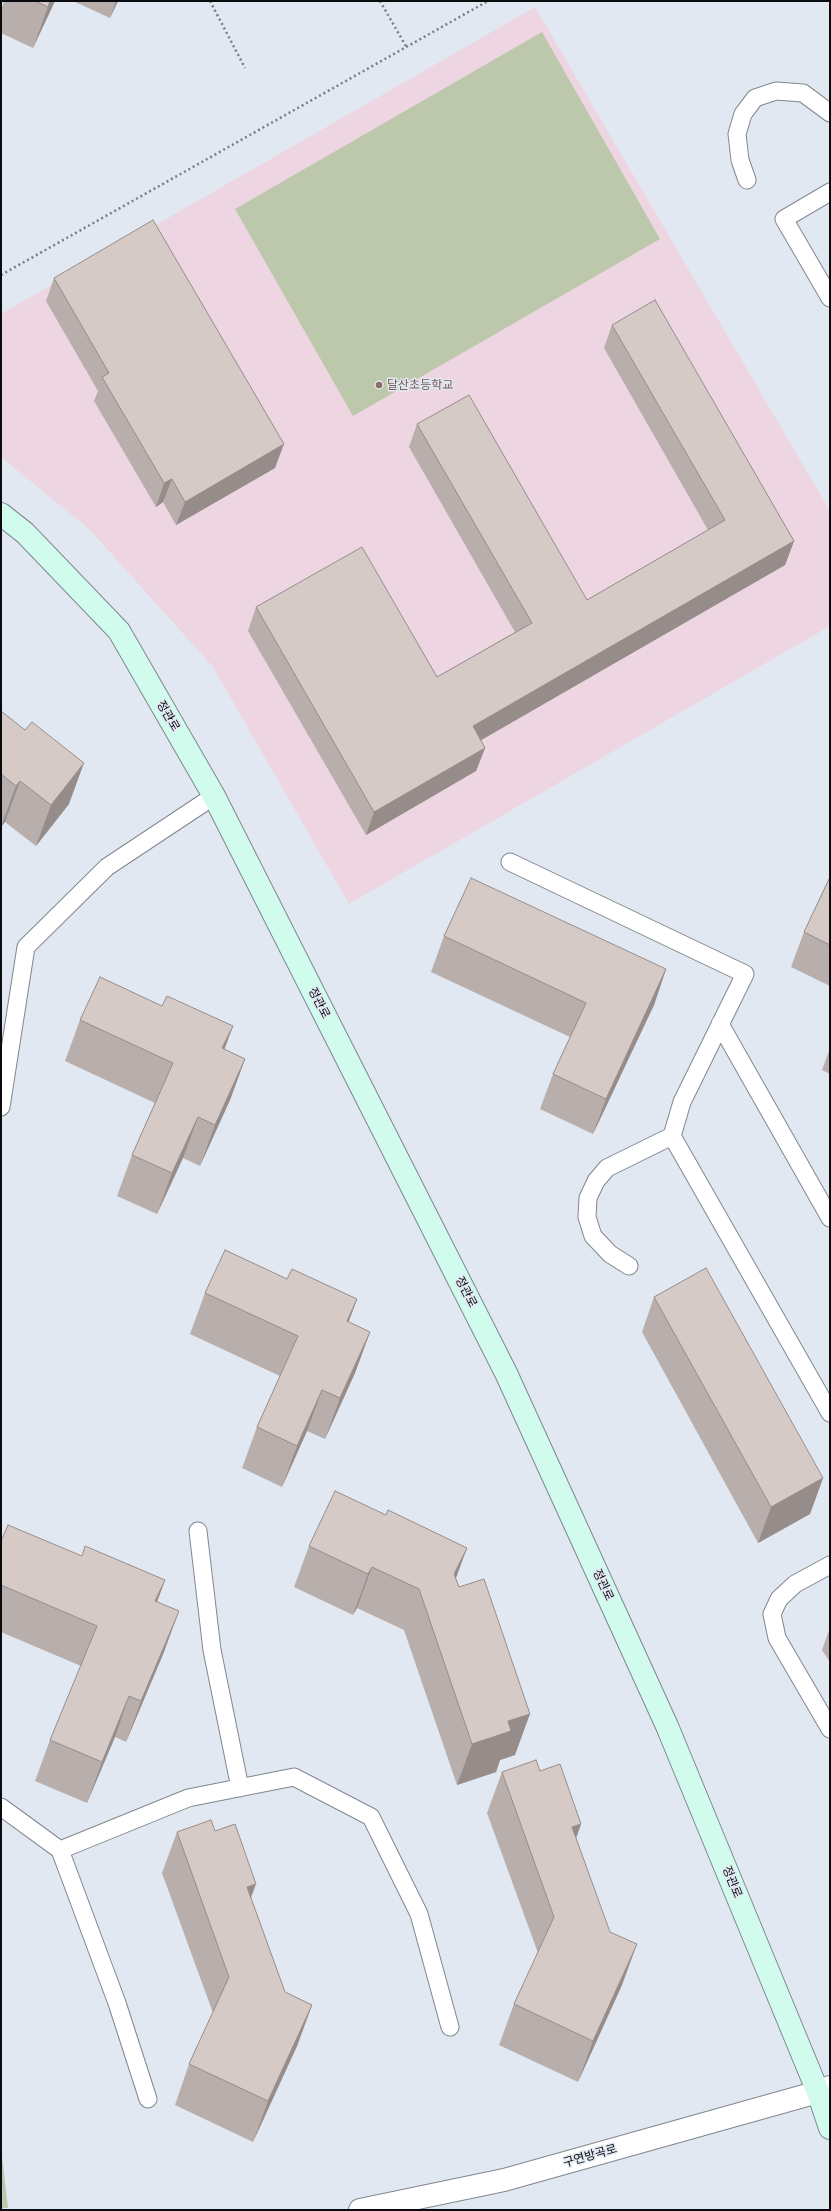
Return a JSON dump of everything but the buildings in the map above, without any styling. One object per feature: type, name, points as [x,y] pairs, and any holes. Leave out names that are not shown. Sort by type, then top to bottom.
[{"type":"street","name":"정관로","points":[[1,514],[25,533],[119,631],[214,796],[506,1373],[667,1726],[824,2089],[830,2128]]},
{"type":"street","name":"구연방곡로","points":[[360,2210],[504,2180],[824,2089]]},
{"type":"lane","points":[[747,180],[740,160],[737,134],[743,114],[755,98],[776,91],[803,93],[830,113]]},
{"type":"lane","points":[[830,192],[784,219],[830,298]]},
{"type":"lane","points":[[1,1107],[3,1075],[26,946],[107,867],[214,796]]},
{"type":"lane","points":[[510,862],[745,974],[682,1102],[672,1136],[830,1413]]},
{"type":"lane","points":[[720,1024],[830,1218]]},
{"type":"lane","points":[[629,1266],[610,1254],[593,1236],[587,1217],[588,1198],[596,1181],[607,1168],[672,1136]]},
{"type":"lane","points":[[198,1531],[212,1650],[240,1788]]},
{"type":"lane","points":[[830,1565],[795,1584],[779,1599],[772,1614],[777,1638],[830,1729]]},
{"type":"lane","points":[[60,1850],[188,1798],[294,1777],[372,1817],[419,1914],[450,2027]]},
{"type":"lane","points":[[1,1807],[60,1850],[117,2003],[148,2099]]},
{"type":"path","points":[[210,1],[245,68]]},
{"type":"path","points":[[380,1],[407,48]]},
{"type":"path","points":[[1,275],[407,48],[488,1]]},
{"type":"shaded area","name":"달산초등학교","points":[[535,7],[830,511],[830,626],[349,904],[213,667],[89,529],[1,457],[1,314]]},
{"type":"green space","points":[[542,32],[660,239],[353,416],[235,209]]},
{"type":"green space","points":[[1,2148],[8,2208],[1,2208]]},
{"type":"place","name":"달산초등학교","points":[[379,385]]}]
